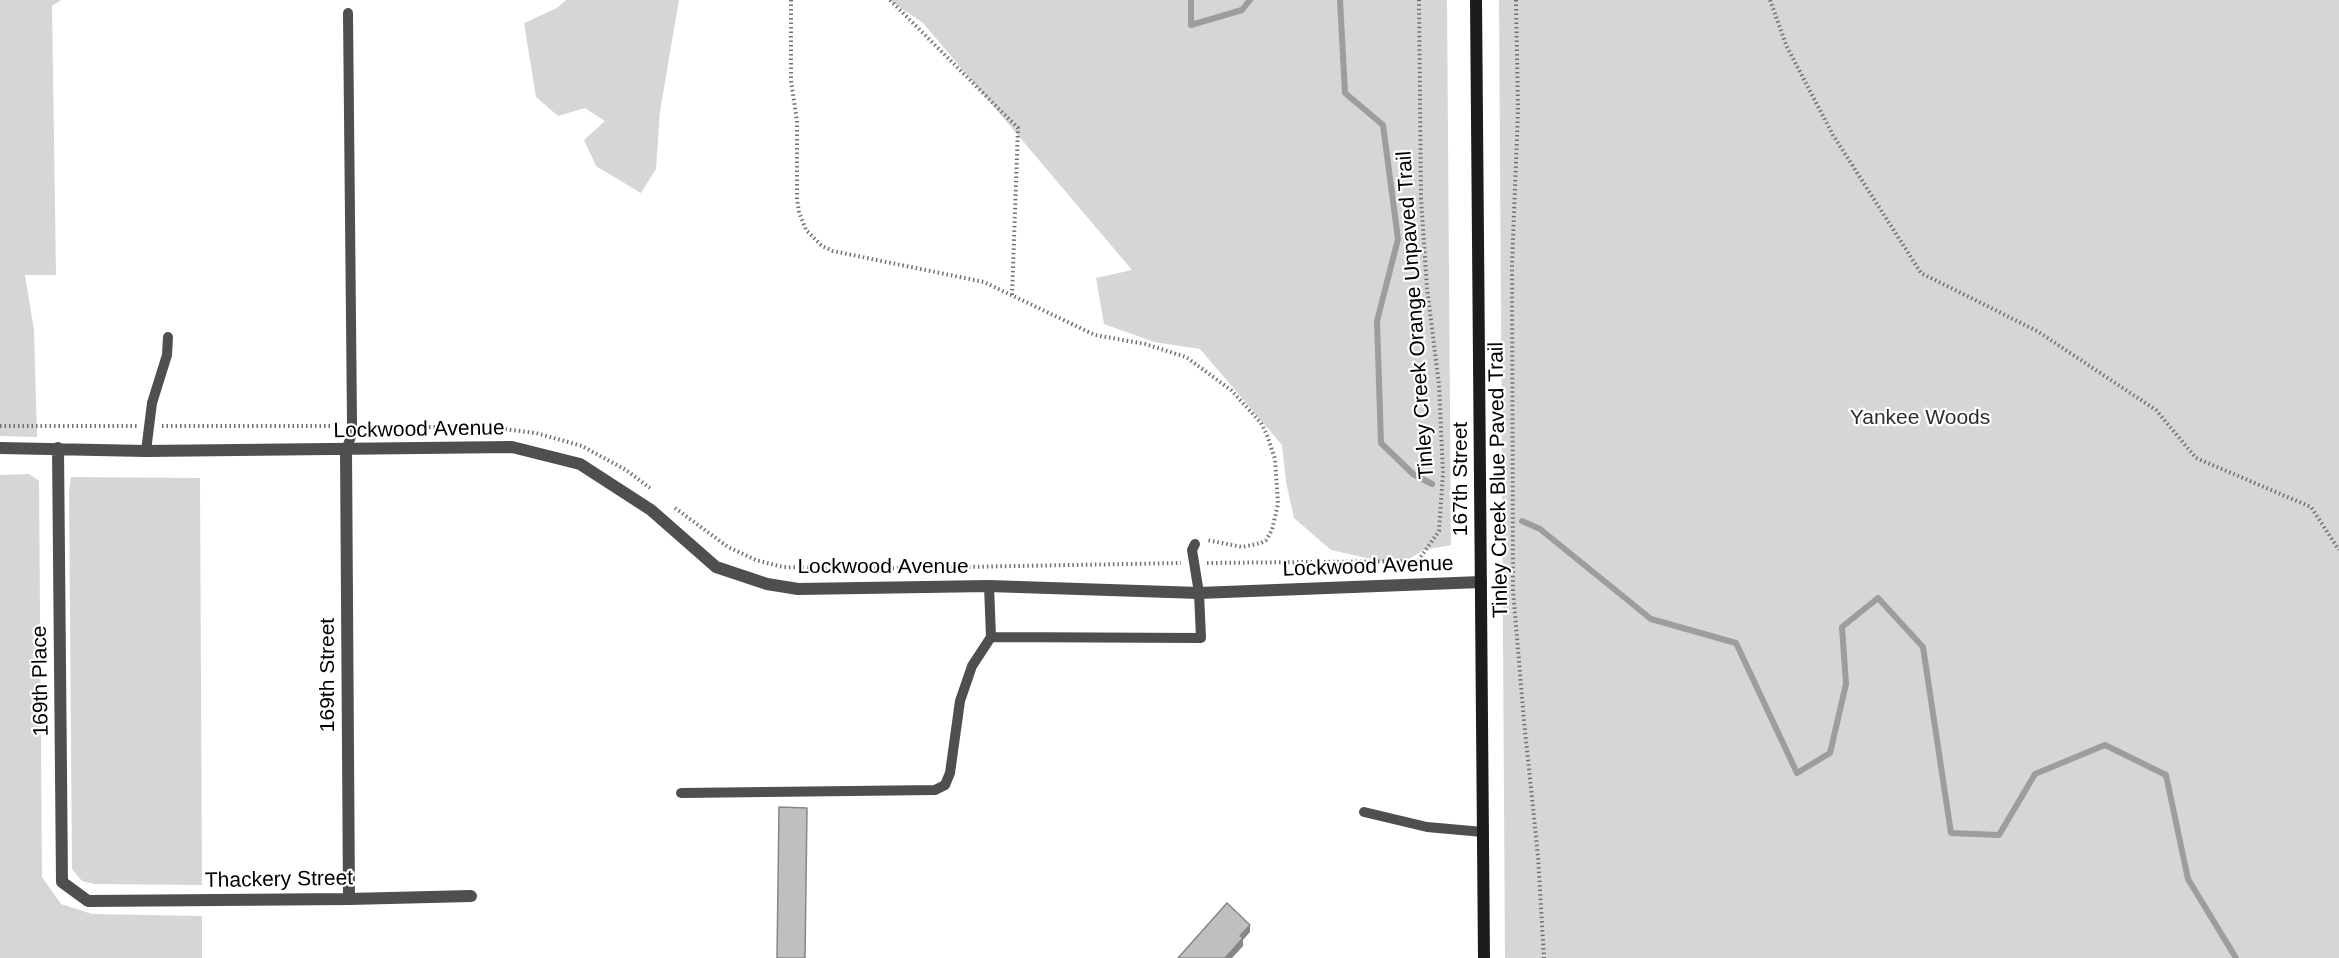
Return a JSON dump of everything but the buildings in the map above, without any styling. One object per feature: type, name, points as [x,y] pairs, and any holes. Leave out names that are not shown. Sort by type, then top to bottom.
[{"type":"main road","name":"167th Street","points":[[1476,0],[1484,958]]},
{"type":"street","name":"Lockwood Avenue","points":[[0,448],[146,451],[512,447],[580,464],[651,510],[716,567],[767,584],[798,589],[989,586],[1199,593],[1481,582]]},
{"type":"street","name":"169th Place","points":[[58,448],[62,882],[87,902]]},
{"type":"street","name":"169th Street","points":[[345,450],[349,899]]},
{"type":"street","name":"Thackery Street","points":[[87,902],[471,896]]},
{"type":"lane","points":[[345,450],[352,434],[348,13]]},
{"type":"lane","points":[[146,451],[152,403],[167,355],[168,337]]},
{"type":"lane","points":[[991,637],[1201,638],[1199,593],[1192,550],[1195,544]]},
{"type":"lane","points":[[681,793],[935,790],[945,784],[950,773],[960,701],[972,666],[991,637],[989,586]]},
{"type":"lane","points":[[1364,812],[1427,827],[1483,832]]},
{"type":"path","points":[[791,0],[791,81],[796,121],[797,199],[806,230],[822,246],[984,282],[1095,335],[1145,344],[1186,357],[1231,390],[1261,423],[1275,459],[1278,504],[1272,530],[1266,540],[1261,543],[1242,546],[1206,540],[1195,544]]},
{"type":"path","points":[[890,0],[1018,128],[1012,295]]},
{"type":"path","name":"Tinley Creek Orange Unpaved Trail","points":[[853,569],[1418,561],[1438,531],[1443,474],[1439,386],[1426,288],[1421,198],[1419,0]]},
{"type":"path","name":"Tinley Creek Blue Paved Trail","points":[[1516,0],[1518,111],[1512,277],[1513,590],[1538,856],[1544,958]]},
{"type":"path","points":[[1770,0],[1787,46],[1833,135],[1921,273],[2037,331],[2156,410],[2196,458],[2311,507],[2339,550]]},
{"type":"green space","points":[[0,0],[61,0],[52,6],[56,275],[25,275],[34,330],[37,437],[0,436]]},
{"type":"green space","points":[[566,0],[679,0],[660,111],[656,169],[641,193],[596,166],[584,140],[605,121],[585,108],[558,116],[536,97],[524,23],[557,8]]},
{"type":"green space","points":[[889,0],[1447,0],[1451,545],[1423,550],[1406,561],[1380,561],[1331,550],[1294,518],[1286,482],[1282,445],[1200,349],[1154,342],[1104,324],[1096,278],[1132,270],[923,23]]},
{"type":"green space","name":"Yankee Woods","points":[[1499,0],[2339,0],[2339,958],[1505,958]]},
{"type":"green space","points":[[29,474],[39,481],[42,877],[61,904],[92,914],[202,916],[202,958],[0,958],[0,475]]},
{"type":"green space","points":[[71,477],[200,478],[202,885],[94,884],[82,881],[72,869],[69,491]]},
{"type":"waterway","points":[[1191,0],[1191,25],[1242,10],[1250,0]]},
{"type":"waterway","points":[[1340,0],[1345,93],[1383,125],[1398,239],[1377,321],[1381,443],[1413,474],[1432,484]]},
{"type":"waterway","points":[[1522,521],[1540,529],[1651,619],[1736,643],[1797,773],[1830,753],[1846,684],[1842,627],[1878,598],[1923,647],[1951,833],[1999,835],[2035,774],[2105,745],[2166,775],[2188,879],[2236,958]]}]
